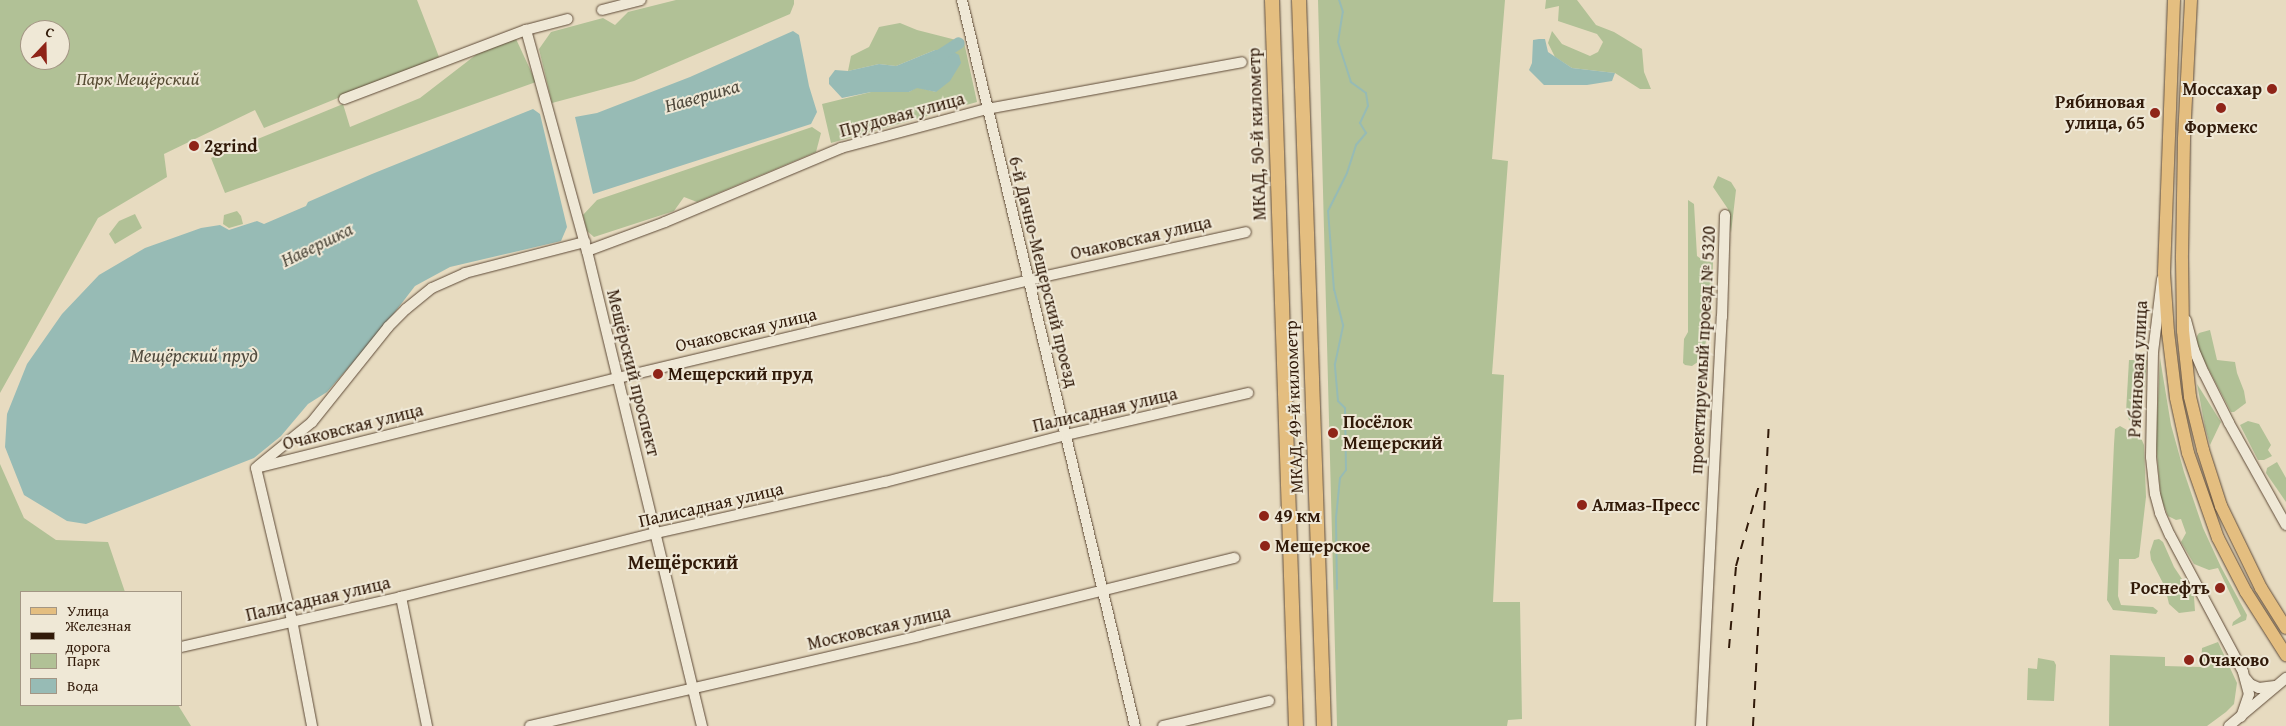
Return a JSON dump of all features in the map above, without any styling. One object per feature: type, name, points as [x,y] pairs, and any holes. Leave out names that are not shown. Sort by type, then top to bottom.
[{"type":"highway","name":"МКАД, 50-й километр","points":[[1272,0],[1281,268]]},
{"type":"highway","name":"МКАД, 49-й километр","points":[[1300,3],[1324,726]]},
{"type":"highway","name":"МКАД, 49-й километр","points":[[1281,268],[1296,726]]},
{"type":"main road","name":"Рябиновая улица","points":[[2164,273],[2174,0]]},
{"type":"main road","points":[[2191,0],[2184,140],[2182,302],[2185,362],[2197,428],[2211,477],[2232,532],[2261,588],[2286,628]]},
{"type":"main road","points":[[2164,273],[2172,364],[2182,432],[2195,478],[2218,538],[2246,592],[2286,654]]},
{"type":"street","points":[[602,10],[641,0]]},
{"type":"street","name":"6-й Дачно-Мещерский проезд","points":[[962,0],[1135,726]]},
{"type":"street","points":[[344,99],[526,30],[568,19]]},
{"type":"street","name":"Мещёрский проспект","points":[[526,30],[586,246],[702,726]]},
{"type":"street","name":"Прудовая улица","points":[[256,468],[312,422],[388,327],[406,309],[432,288],[464,273],[586,246],[665,222],[841,148],[987,109],[1242,62]]},
{"type":"street","name":"проектируемый проезд № 5320","points":[[1701,726],[1722,317],[1725,215]]},
{"type":"street","name":"Очаковская улица","points":[[256,468],[618,378],[1028,280],[1246,232]]},
{"type":"street","name":"Рябиновая улица","points":[[2164,273],[2159,292],[2153,352],[2151,457],[2155,494],[2160,513],[2170,535],[2246,678],[2249,694],[2241,717]]},
{"type":"street","points":[[2182,302],[2194,350],[2204,373],[2229,423],[2286,525]]},
{"type":"street","name":"Палисадная улица","points":[[182,647],[292,620],[402,597],[656,533],[885,482],[1066,435],[1248,392]]},
{"type":"street","points":[[256,468],[292,620],[312,726]]},
{"type":"street","name":"Московская улица","points":[[530,726],[919,636],[1235,558]]},
{"type":"street","points":[[402,597],[427,726]]},
{"type":"street","points":[[2246,678],[2250,684],[2259,688],[2270,688],[2282,681]]},
{"type":"street","points":[[2229,726],[2282,681]]},
{"type":"street","points":[[1163,726],[1269,701]]},
{"type":"green space","name":"Парк Мещёрский","points":[[0,0],[417,0],[439,57],[264,128],[255,110],[164,154],[167,177],[98,218],[0,393]]},
{"type":"green space","points":[[676,0],[794,0],[794,4],[790,14],[634,81],[552,103],[539,49],[551,32],[603,18],[615,25],[628,12]]},
{"type":"green space","points":[[1318,0],[1505,0],[1492,159],[1508,161],[1492,374],[1504,375],[1493,602],[1520,602],[1522,719],[1508,720],[1507,726],[1337,726]]},
{"type":"green space","points":[[1546,0],[1577,0],[1596,25],[1614,32],[1642,49],[1644,72],[1651,89],[1640,89],[1615,73],[1572,68],[1555,57],[1548,43],[1552,31],[1562,44],[1590,56],[1598,52],[1603,42],[1597,34],[1558,21],[1559,6],[1545,9]]},
{"type":"green space","points":[[900,23],[917,30],[964,42],[977,102],[831,143],[822,104],[871,92],[909,92],[917,87],[936,92],[935,50],[896,66],[879,64],[848,71],[851,56],[869,47],[879,27]]},
{"type":"green space","points":[[516,39],[536,82],[225,193],[211,158],[343,104],[350,127],[420,98],[477,54]]},
{"type":"green space","points":[[812,127],[821,133],[816,152],[697,202],[684,197],[674,211],[594,237],[587,231],[583,215],[597,200]]},
{"type":"green space","points":[[1718,176],[1731,182],[1736,190],[1731,233],[1728,209],[1713,187]]},
{"type":"green space","points":[[1688,200],[1694,204],[1697,256],[1704,261],[1713,262],[1711,318],[1702,359],[1692,366],[1683,363],[1684,339],[1688,332]]},
{"type":"green space","points":[[237,211],[241,216],[243,224],[229,228],[223,224],[224,215]]},
{"type":"green space","points":[[135,214],[142,228],[115,244],[109,234],[119,221]]},
{"type":"green space","points":[[2210,330],[2217,360],[2235,362],[2244,391],[2246,403],[2234,412],[2231,412],[2197,347],[2197,336],[2199,333]]},
{"type":"green space","points":[[2160,358],[2171,425],[2184,472],[2203,528],[2221,567],[2247,615],[2246,620],[2232,626],[2233,622],[2241,616],[2218,568],[2209,570],[2194,564],[2181,542],[2186,533],[2181,519],[2176,520],[2168,516],[2161,498],[2156,444]]},
{"type":"green space","points":[[2129,360],[2147,360],[2141,425],[2129,420],[2126,412]]},
{"type":"green space","points":[[2197,384],[2221,422],[2210,445],[2205,427]]},
{"type":"green space","points":[[2248,421],[2259,424],[2271,445],[2268,450],[2272,456],[2264,460],[2258,460],[2240,425]]},
{"type":"green space","points":[[2120,426],[2141,438],[2144,445],[2146,497],[2139,557],[2135,559],[2119,559],[2118,596],[2121,605],[2153,607],[2158,611],[2156,614],[2113,610],[2107,600],[2115,429]]},
{"type":"green space","points":[[2277,462],[2286,478],[2286,502],[2266,473],[2267,468]]},
{"type":"green space","points":[[0,464],[24,518],[56,540],[108,542],[125,591],[20,591],[20,706],[179,706],[191,726],[0,726]]},
{"type":"green space","points":[[2159,539],[2163,542],[2174,567],[2194,597],[2195,611],[2179,613],[2169,604],[2165,587],[2151,560],[2150,552],[2154,540]]},
{"type":"green space","points":[[2218,642],[2237,683],[2234,704],[2226,712],[2207,726],[2109,726],[2110,655],[2165,657],[2165,666],[2201,667],[2202,648]]},
{"type":"green space","points":[[2038,658],[2054,661],[2056,665],[2054,701],[2027,700],[2028,668],[2037,669]]},
{"type":"water","points":[[793,31],[799,35],[809,86],[817,112],[811,124],[593,194],[575,117],[597,113],[690,77]]},
{"type":"water","points":[[1545,39],[1548,52],[1572,68],[1615,73],[1612,81],[1587,85],[1544,85],[1529,70],[1532,63],[1533,40]]},
{"type":"water","points":[[935,50],[950,50],[959,55],[961,63],[950,81],[936,92],[917,88],[909,92],[871,92],[842,98],[829,84],[829,78],[835,70],[848,71],[879,64],[896,66]]},
{"type":"water","name":"Мещёрский пруд","points":[[533,109],[540,114],[567,227],[561,241],[450,267],[415,286],[378,334],[327,392],[308,404],[281,436],[254,458],[86,524],[67,521],[24,495],[5,447],[7,414],[27,364],[62,314],[99,275],[145,248],[201,228],[220,225],[229,230],[257,221],[264,224],[372,174]]},
{"type":"waterway","points":[[1337,589],[1336,518],[1340,478],[1346,470],[1345,408],[1338,401],[1335,364],[1343,325],[1334,290],[1328,211],[1347,173],[1356,145],[1366,133],[1360,123],[1368,106],[1366,93],[1351,82],[1338,42],[1343,12],[1339,0]]},
{"type":"waterway","name":"Навершка","points":[[936,58],[959,43]]},
{"type":"railway","points":[[1753,726],[1769,421]]},
{"type":"railway","points":[[1729,648],[1736,566],[1759,485]]},
{"type":"place","name":"Моссахар","points":[[2272,89]]},
{"type":"place","name":"Формекс","points":[[2221,108]]},
{"type":"place","name":"Рябиновая улица, 65","points":[[2155,113]]},
{"type":"place","name":"2grind","points":[[194,146]]},
{"type":"place","name":"Мещерский пруд","points":[[658,374]]},
{"type":"place","name":"Посёлок Мещерский","points":[[1333,433]]},
{"type":"place","name":"Алмаз-Пресс","points":[[1582,505]]},
{"type":"place","name":"49 км","points":[[1264,516]]},
{"type":"place","name":"Мещерское","points":[[1265,546]]},
{"type":"place","name":"Роснефть","points":[[2220,588]]},
{"type":"place","name":"Очаково","points":[[2189,660]]},
{"type":"district","name":"Мещёрский","points":[[683,561]]}]
